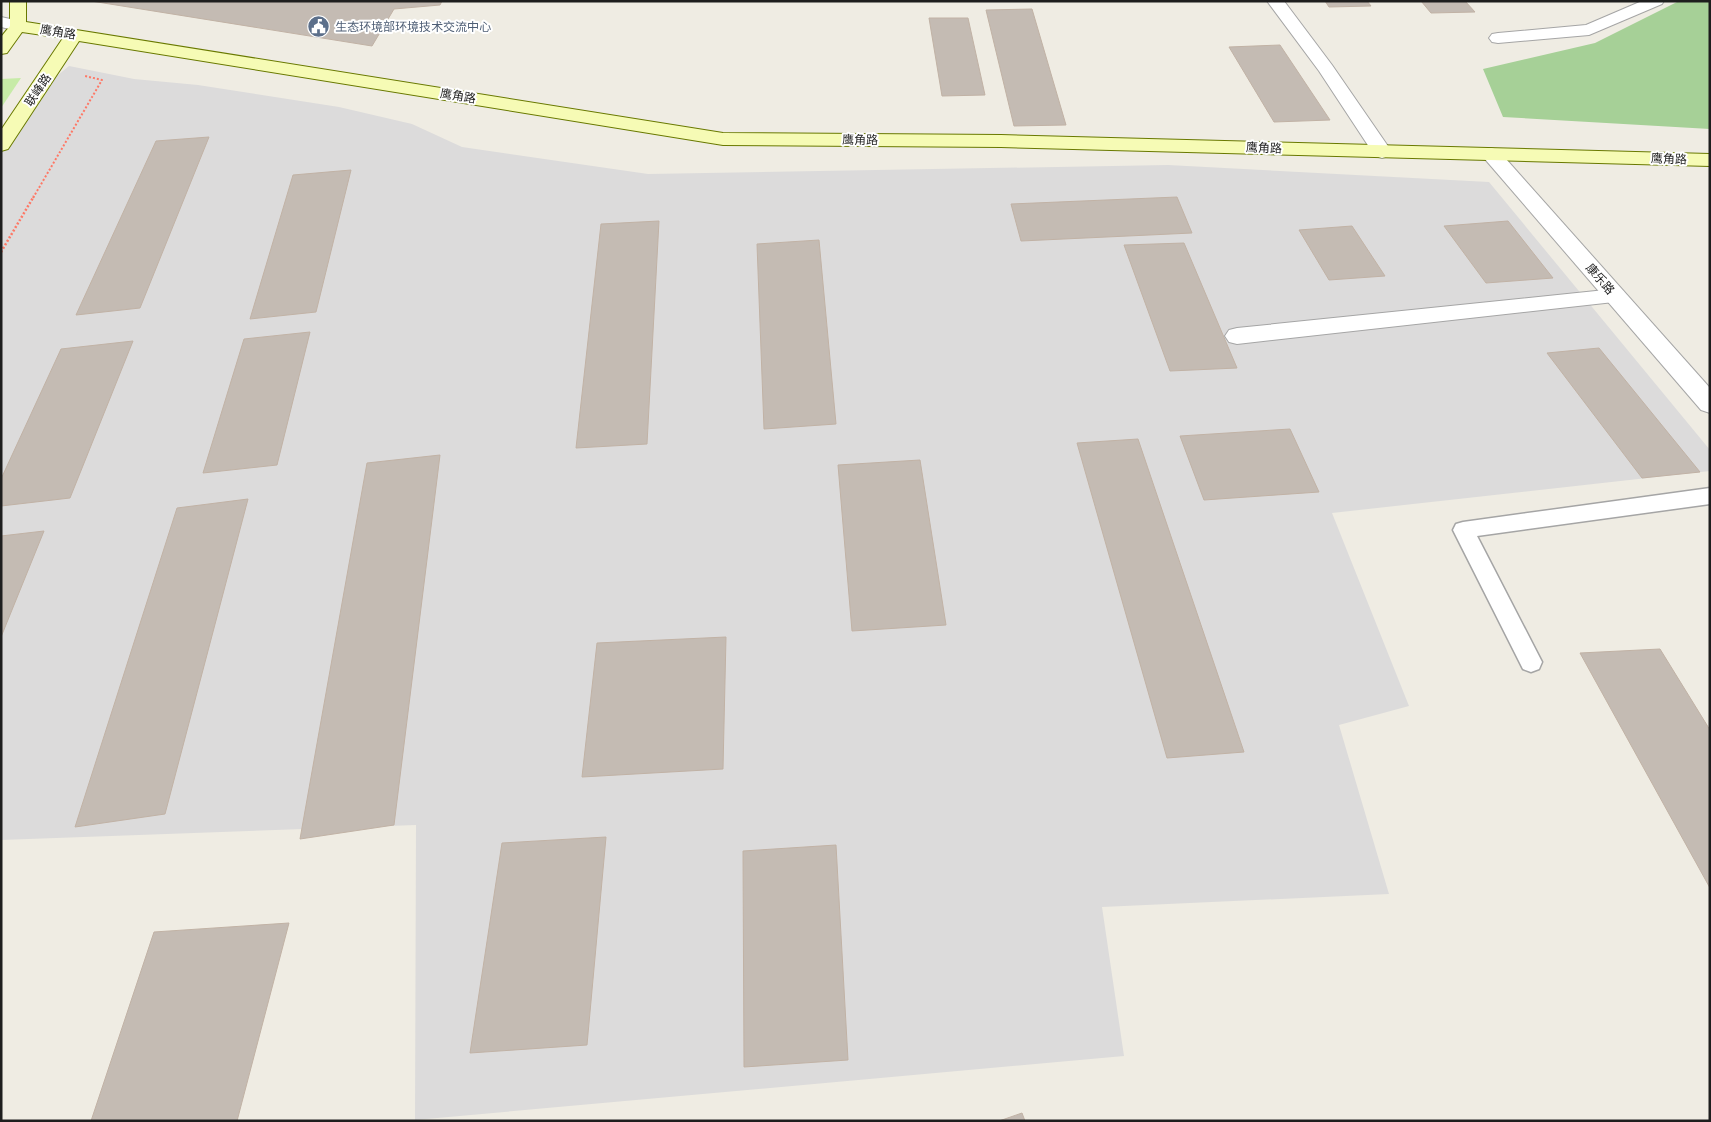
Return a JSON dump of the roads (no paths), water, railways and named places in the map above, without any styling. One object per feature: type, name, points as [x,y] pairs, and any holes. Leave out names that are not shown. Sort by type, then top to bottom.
[{"type":"main road","points":[[1,49],[18,1]]},
{"type":"main road","name":"鹰角路","points":[[10,24],[722,138],[1000,141],[1710,160]]},
{"type":"main road","name":"联峰路","points":[[1,145],[74,35]]},
{"type":"street","points":[[1275,1],[1326,69],[1382,152]]},
{"type":"street","points":[[1498,38],[1589,30],[1656,1]]},
{"type":"street","name":"康乐路","points":[[1491,154],[1710,404]]},
{"type":"street","points":[[1238,336],[1615,296]]},
{"type":"lane","points":[[1532,662],[1463,530],[1710,496]]},
{"type":"place","name":"生态环境部环境技术交流中心","points":[[319,27]]}]
